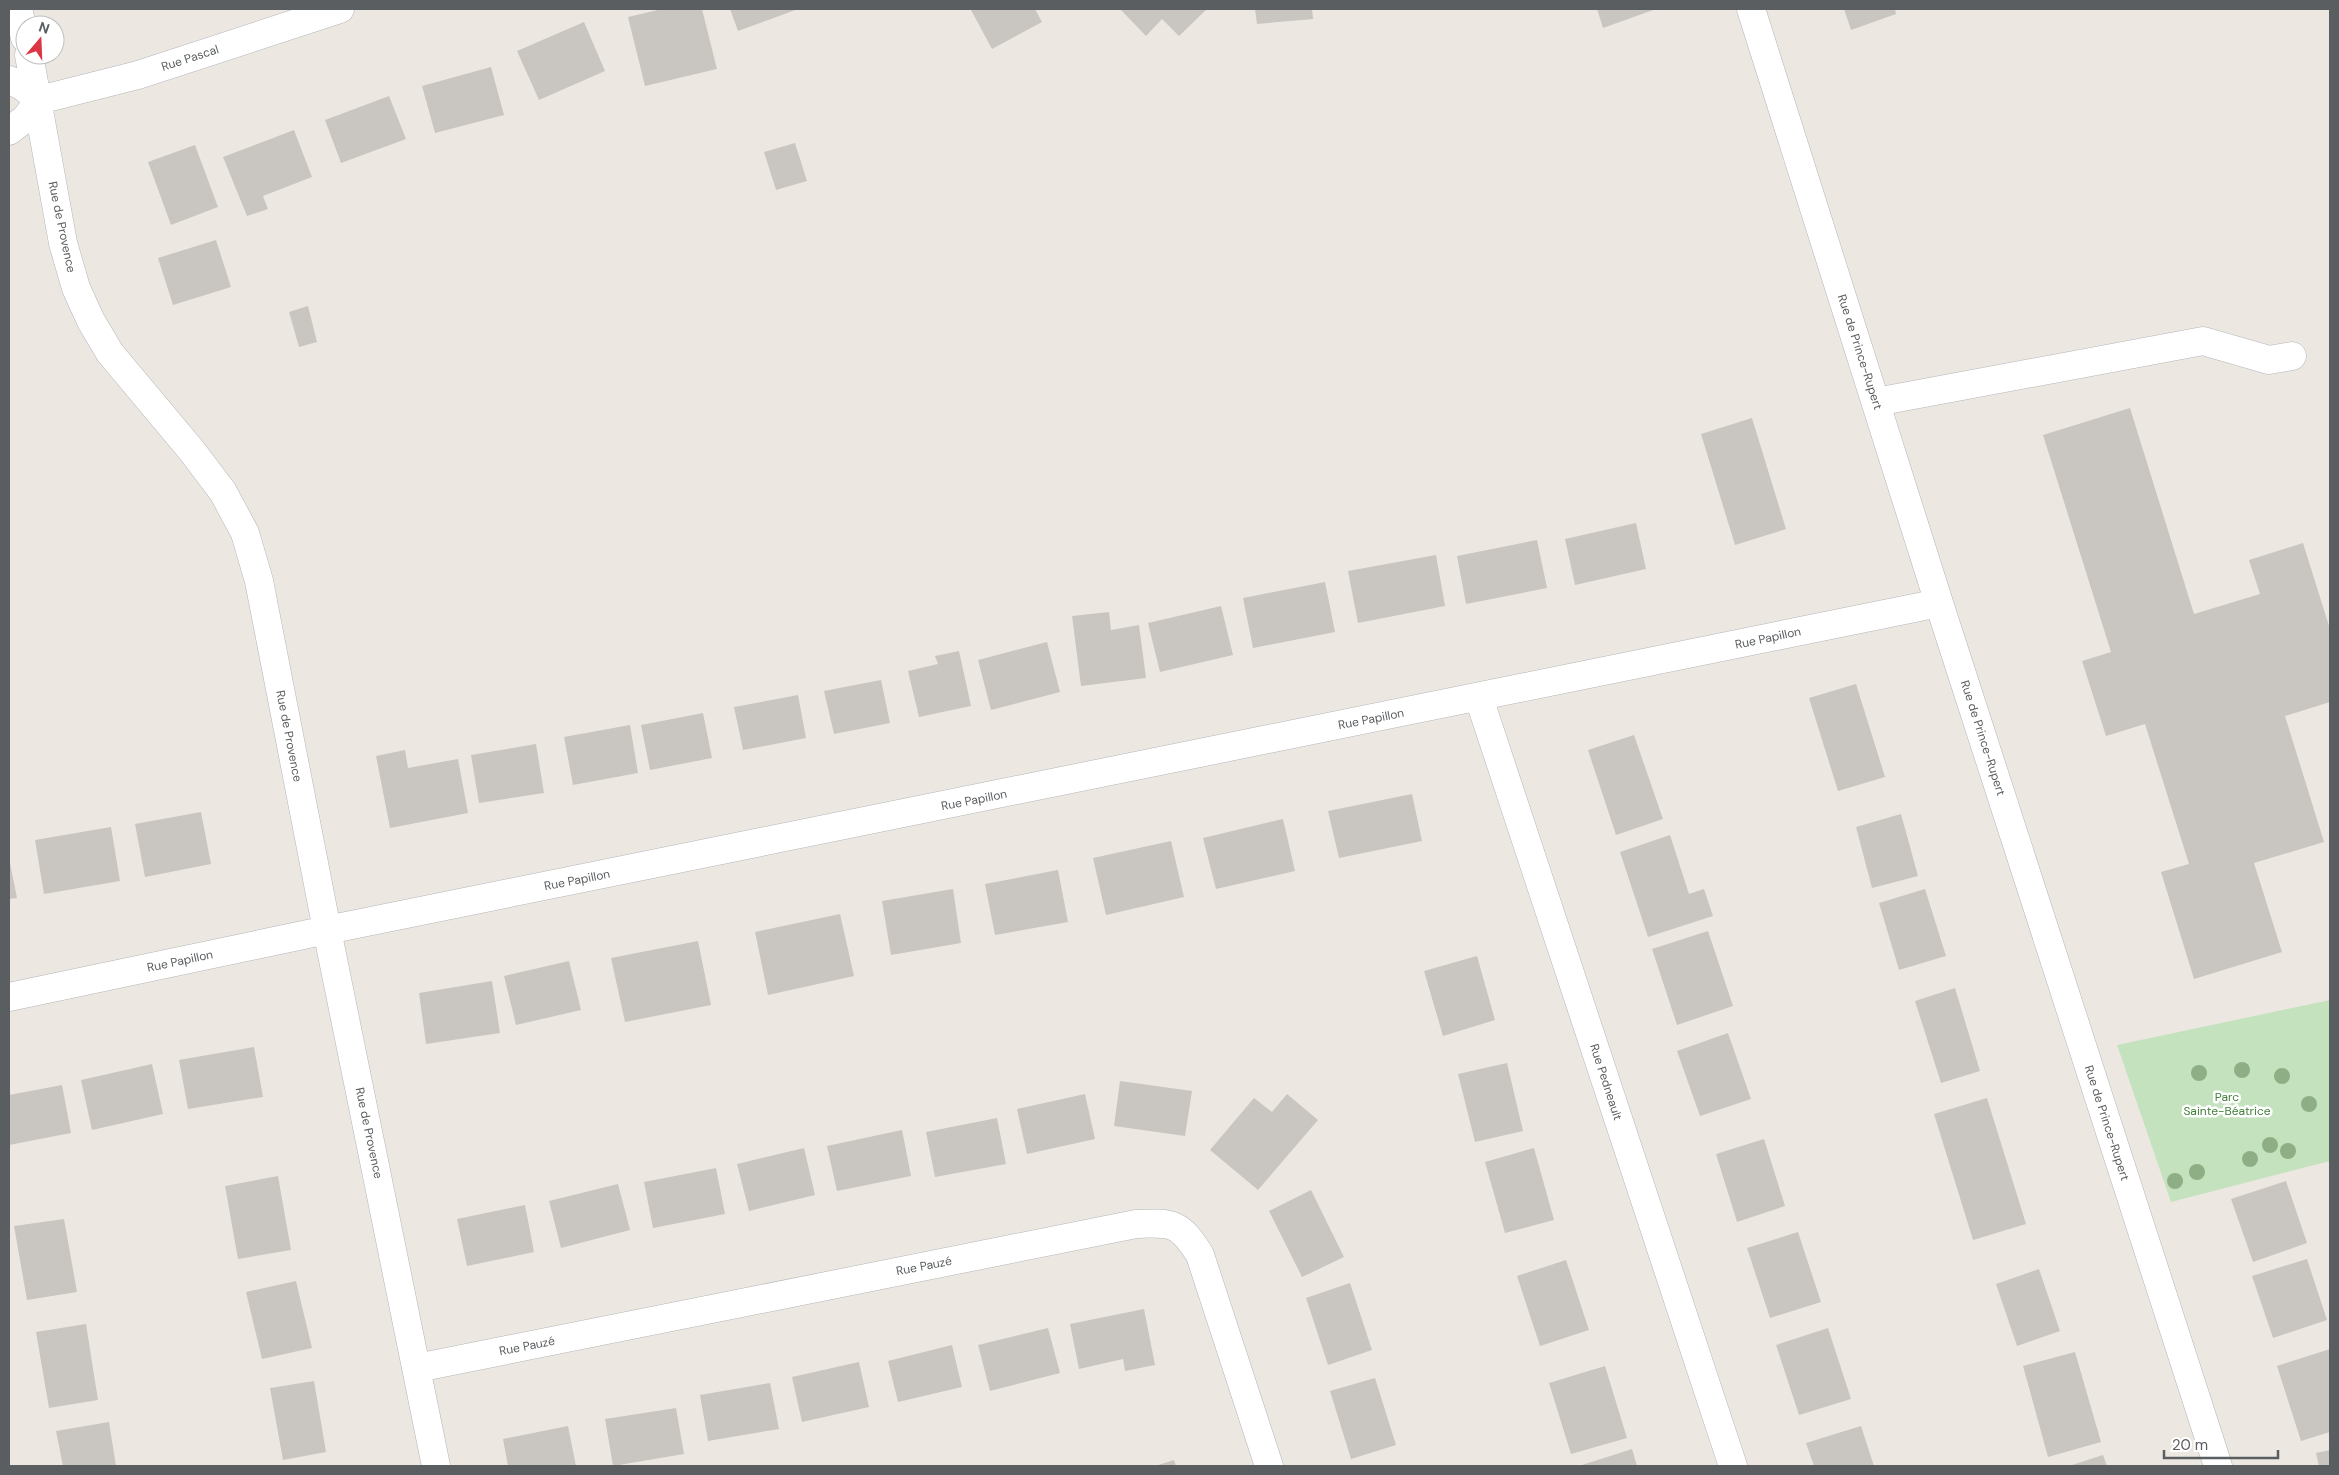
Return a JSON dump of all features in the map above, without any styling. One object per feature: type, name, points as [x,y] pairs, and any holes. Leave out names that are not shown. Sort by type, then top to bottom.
[{"type":"street","name":"Rue Pascal","points":[[39,100],[138,75],[340,9]]},
{"type":"street","name":"Rue de Prince-Rupert","points":[[1751,9],[1939,603],[2218,1466]]},
{"type":"street","name":"Rue de Provence","points":[[31,65],[64,243],[76,288],[91,321],[110,353],[192,451],[223,492],[245,534],[259,581],[327,930],[436,1466]]},
{"type":"street","points":[[9,80],[22,86],[39,100],[26,118],[9,131]]},
{"type":"street","points":[[1876,402],[2203,342],[2269,360],[2292,356]]},
{"type":"street","name":"Rue Papillon","points":[[9,997],[327,930],[1479,698],[1939,603]]},
{"type":"street","name":"Rue Pedneault","points":[[1479,698],[1732,1466]]},
{"type":"street","name":"Rue Pauzé","points":[[417,1368],[1136,1224],[1163,1222],[1186,1232],[1200,1255],[1269,1466]]},
{"type":"green space","name":"Parc Sainte-Béatrice","points":[[2330,1000],[2330,1161],[2171,1202],[2117,1045]]},
{"type":"building","points":[[662,9],[702,9],[717,69],[645,86],[628,17]]},
{"type":"building","points":[[730,9],[798,9],[738,31]]},
{"type":"building","points":[[1035,9],[1042,22],[992,49],[971,10]]},
{"type":"building","points":[[1120,9],[1207,9],[1179,36],[1162,19],[1146,36]]},
{"type":"building","points":[[1255,9],[1312,9],[1313,19],[1257,24]]},
{"type":"building","points":[[1597,9],[1656,9],[1603,28]]},
{"type":"building","points":[[1844,9],[1895,9],[1896,14],[1851,30]]},
{"type":"building","points":[[584,22],[605,71],[539,100],[517,51]]},
{"type":"building","points":[[491,67],[504,115],[435,133],[422,86]]},
{"type":"building","points":[[389,96],[406,139],[341,163],[325,120]]},
{"type":"building","points":[[294,130],[312,177],[263,196],[268,209],[247,216],[223,157]]},
{"type":"building","points":[[795,143],[807,181],[776,190],[764,152]]},
{"type":"building","points":[[195,145],[218,207],[171,225],[148,162]]},
{"type":"building","points":[[216,240],[231,287],[173,305],[158,258]]},
{"type":"building","points":[[308,306],[317,342],[299,347],[289,312]]},
{"type":"building","points":[[2130,408],[2194,614],[2260,594],[2249,560],[2303,543],[2330,629],[2330,702],[2285,716],[2324,842],[2254,863],[2282,952],[2194,979],[2161,872],[2189,864],[2145,724],[2106,736],[2082,661],[2111,652],[2043,435]]},
{"type":"building","points":[[1752,418],[1786,529],[1735,545],[1701,434]]},
{"type":"building","points":[[1636,523],[1646,569],[1575,585],[1565,539]]},
{"type":"building","points":[[1537,540],[1547,588],[1466,604],[1457,556]]},
{"type":"building","points":[[1436,555],[1445,606],[1358,623],[1348,571]]},
{"type":"building","points":[[1325,582],[1335,632],[1253,648],[1243,598]]},
{"type":"building","points":[[1221,606],[1233,655],[1160,672],[1148,623]]},
{"type":"building","points":[[1109,612],[1111,630],[1139,625],[1146,678],[1081,686],[1072,616]]},
{"type":"building","points":[[1047,642],[1060,692],[991,710],[978,660]]},
{"type":"building","points":[[959,651],[971,706],[919,717],[908,671],[938,664],[935,656]]},
{"type":"building","points":[[881,680],[890,723],[834,734],[824,691]]},
{"type":"building","points":[[1856,684],[1885,777],[1838,791],[1809,698]]},
{"type":"building","points":[[798,695],[806,738],[743,750],[734,707]]},
{"type":"building","points":[[703,713],[712,758],[650,770],[641,725]]},
{"type":"building","points":[[630,725],[638,773],[573,785],[564,737]]},
{"type":"building","points":[[1634,735],[1663,819],[1616,835],[1588,750]]},
{"type":"building","points":[[536,744],[544,793],[479,803],[471,755]]},
{"type":"building","points":[[405,750],[408,768],[458,759],[468,813],[390,828],[376,756]]},
{"type":"building","points":[[1412,794],[1422,841],[1339,858],[1328,811]]},
{"type":"building","points":[[201,812],[211,864],[145,877],[135,824]]},
{"type":"building","points":[[1901,814],[1918,876],[1872,888],[1856,827]]},
{"type":"building","points":[[1283,819],[1295,871],[1216,889],[1203,838]]},
{"type":"building","points":[[111,827],[120,881],[44,894],[35,840]]},
{"type":"building","points":[[1670,835],[1689,894],[1704,889],[1713,916],[1648,937],[1620,852]]},
{"type":"building","points":[[1171,841],[1184,897],[1106,915],[1093,858]]},
{"type":"building","points":[[9,858],[17,898],[9,899]]},
{"type":"building","points":[[1058,870],[1068,922],[995,935],[985,884]]},
{"type":"building","points":[[953,889],[961,943],[891,955],[882,901]]},
{"type":"building","points":[[1925,889],[1946,956],[1899,970],[1879,903]]},
{"type":"building","points":[[840,914],[854,976],[768,995],[755,932]]},
{"type":"building","points":[[1708,931],[1733,1006],[1677,1025],[1652,949]]},
{"type":"building","points":[[698,941],[711,1005],[625,1022],[611,958]]},
{"type":"building","points":[[1477,956],[1495,1020],[1443,1036],[1424,971]]},
{"type":"building","points":[[569,961],[581,1010],[516,1025],[504,976]]},
{"type":"building","points":[[492,981],[500,1033],[426,1044],[419,993]]},
{"type":"building","points":[[1955,988],[1980,1071],[1941,1083],[1915,1001]]},
{"type":"building","points":[[1728,1033],[1751,1099],[1700,1116],[1677,1051]]},
{"type":"building","points":[[254,1047],[263,1097],[188,1109],[179,1060]]},
{"type":"building","points":[[1507,1063],[1523,1131],[1475,1142],[1458,1074]]},
{"type":"building","points":[[152,1064],[163,1114],[92,1130],[81,1080]]},
{"type":"building","points":[[1120,1081],[1192,1091],[1185,1136],[1114,1126]]},
{"type":"building","points":[[62,1085],[71,1133],[9,1145],[9,1095]]},
{"type":"building","points":[[1085,1094],[1095,1139],[1027,1154],[1017,1109]]},
{"type":"building","points":[[1287,1094],[1318,1120],[1258,1190],[1210,1150],[1254,1098],[1272,1112]]},
{"type":"building","points":[[1987,1098],[2026,1224],[1973,1240],[1934,1114]]},
{"type":"building","points":[[997,1118],[1006,1164],[935,1177],[926,1132]]},
{"type":"building","points":[[902,1130],[911,1176],[837,1191],[827,1146]]},
{"type":"building","points":[[1764,1139],[1785,1206],[1737,1222],[1716,1154]]},
{"type":"building","points":[[804,1148],[815,1195],[749,1211],[737,1164]]},
{"type":"building","points":[[1534,1148],[1554,1220],[1505,1233],[1485,1162]]},
{"type":"building","points":[[716,1168],[725,1214],[653,1228],[644,1182]]},
{"type":"building","points":[[278,1176],[291,1250],[238,1259],[225,1186]]},
{"type":"building","points":[[2286,1181],[2307,1243],[2253,1262],[2231,1199]]},
{"type":"building","points":[[618,1184],[630,1230],[561,1248],[549,1201]]},
{"type":"building","points":[[1311,1190],[1344,1257],[1302,1277],[1269,1211]]},
{"type":"building","points":[[525,1205],[534,1252],[467,1266],[457,1219]]},
{"type":"building","points":[[64,1219],[77,1292],[27,1300],[14,1226]]},
{"type":"building","points":[[1798,1232],[1821,1302],[1770,1318],[1747,1248]]},
{"type":"building","points":[[2307,1259],[2327,1320],[2273,1338],[2252,1276]]},
{"type":"building","points":[[1566,1260],[1589,1330],[1540,1346],[1517,1276]]},
{"type":"building","points":[[2039,1269],[2060,1331],[2017,1346],[1996,1284]]},
{"type":"building","points":[[296,1281],[312,1348],[262,1359],[246,1292]]},
{"type":"building","points":[[1350,1283],[1372,1350],[1328,1365],[1306,1298]]},
{"type":"building","points":[[1144,1309],[1155,1365],[1125,1371],[1123,1359],[1079,1369],[1070,1324]]},
{"type":"building","points":[[86,1324],[98,1400],[49,1408],[36,1332]]},
{"type":"building","points":[[1048,1328],[1060,1373],[990,1391],[978,1345]]},
{"type":"building","points":[[1828,1328],[1851,1399],[1799,1415],[1776,1345]]},
{"type":"building","points":[[952,1345],[962,1387],[898,1402],[888,1361]]},
{"type":"building","points":[[2330,1349],[2330,1432],[2301,1441],[2277,1366]]},
{"type":"building","points":[[2075,1352],[2101,1442],[2048,1457],[2023,1366]]},
{"type":"building","points":[[859,1362],[869,1407],[802,1422],[792,1377]]},
{"type":"building","points":[[1605,1366],[1627,1438],[1571,1454],[1549,1383]]},
{"type":"building","points":[[1375,1378],[1396,1445],[1351,1459],[1330,1391]]},
{"type":"building","points":[[314,1381],[326,1452],[283,1460],[270,1388]]},
{"type":"building","points":[[770,1383],[779,1429],[708,1441],[700,1395]]},
{"type":"building","points":[[676,1408],[684,1454],[613,1466],[605,1419]]},
{"type":"building","points":[[109,1422],[116,1466],[63,1466],[56,1431]]},
{"type":"building","points":[[568,1426],[576,1466],[508,1466],[503,1439]]},
{"type":"building","points":[[1861,1426],[1874,1466],[1814,1466],[1806,1443]]},
{"type":"building","points":[[1632,1449],[1637,1466],[1579,1466]]},
{"type":"building","points":[[2330,1450],[2330,1466],[2319,1466],[2316,1453]]},
{"type":"building","points":[[2103,1455],[2107,1466],[2069,1466]]},
{"type":"building","points":[[1174,1460],[1176,1466],[1155,1466]]}]
